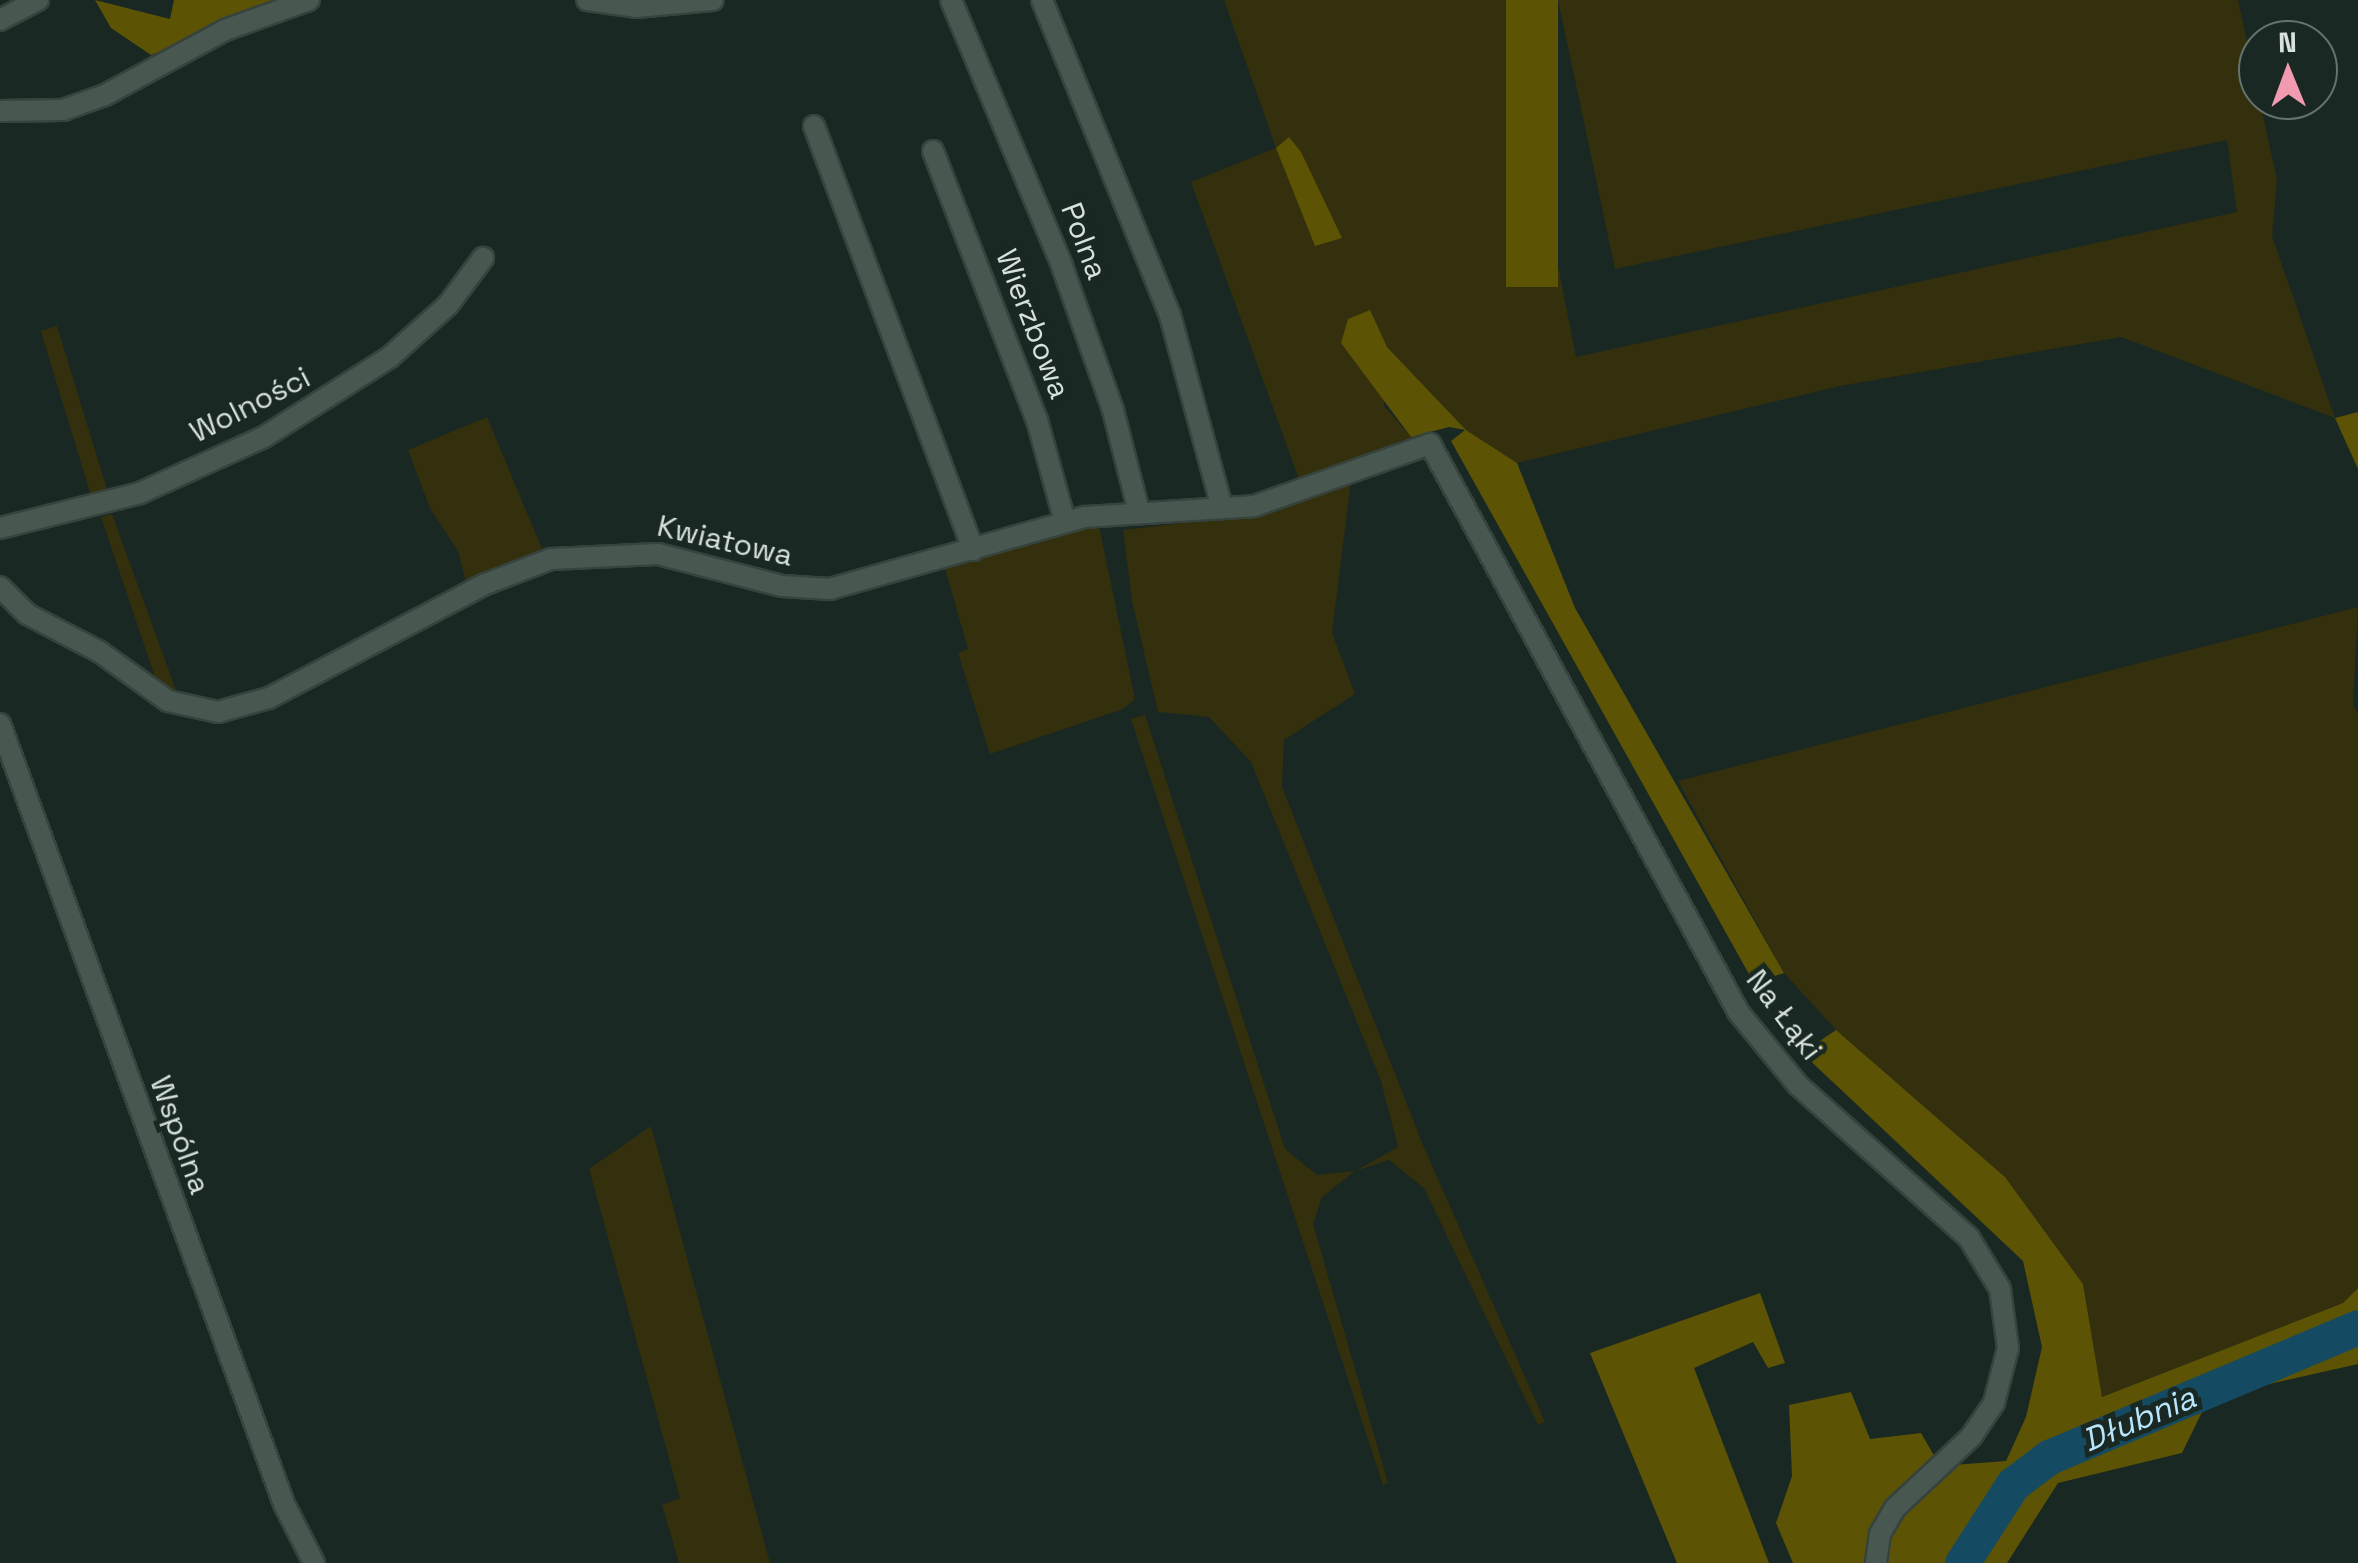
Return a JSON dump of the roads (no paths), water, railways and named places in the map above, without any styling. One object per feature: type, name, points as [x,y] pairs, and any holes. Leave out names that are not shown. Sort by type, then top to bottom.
[{"type":"street","points":[[0,20],[38,0]]},
{"type":"street","points":[[0,111],[63,110],[104,95],[225,30],[308,0]]},
{"type":"street","points":[[587,0],[636,7],[713,0]]},
{"type":"street","name":"Polna","points":[[951,0],[1062,266],[1113,410],[1139,512]]},
{"type":"street","points":[[1042,0],[1170,316],[1222,508]]},
{"type":"street","points":[[814,126],[973,550]]},
{"type":"street","name":"Wierzbowa","points":[[933,152],[1037,420],[1065,522]]},
{"type":"street","name":"Wolności","points":[[0,528],[140,492],[304,415],[390,357],[448,305],[482,258]]},
{"type":"street","name":"Kwiatowa","points":[[0,587],[27,614],[100,652],[168,700],[211,713],[269,698],[483,585],[551,559],[658,554],[815,590],[1065,522],[1139,512],[1222,508],[1286,497],[1430,444]]},
{"type":"street","name":"Na Łąki","points":[[1430,444],[1740,1013],[1798,1084],[1969,1238],[2000,1289],[2008,1348],[1994,1403],[1972,1436],[1895,1508],[1880,1534],[1876,1563]]},
{"type":"street","name":"Wspólna","points":[[0,724],[284,1504],[314,1563]]},
{"type":"waterway","name":"Dłubnia","points":[[1962,1563],[2013,1484],[2049,1457],[2358,1327]]}]
